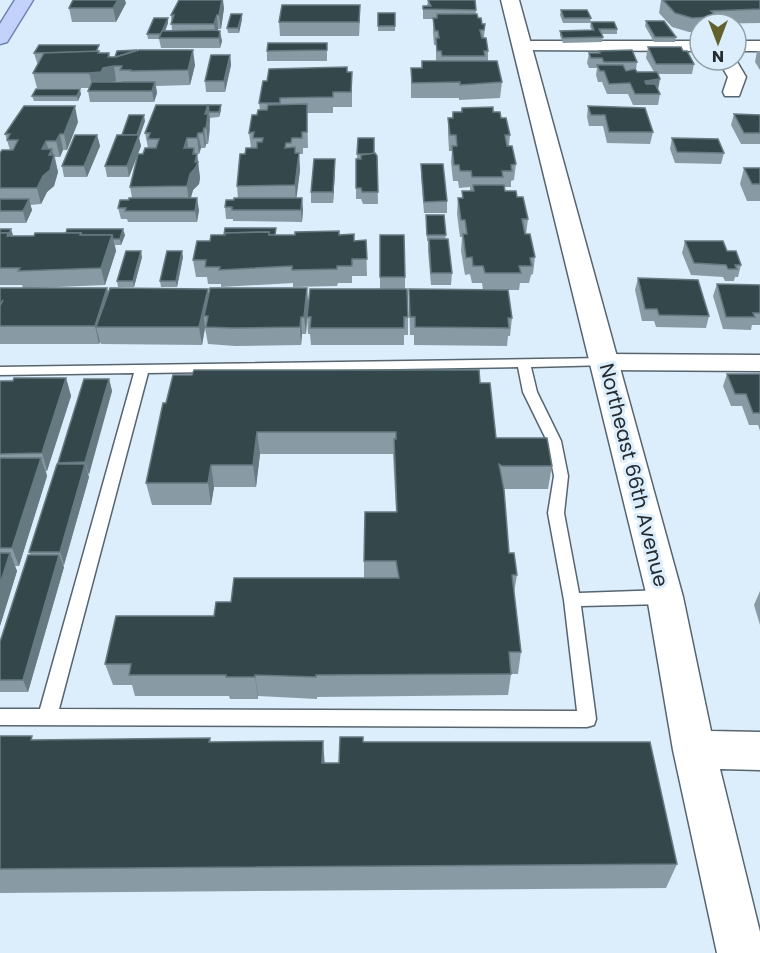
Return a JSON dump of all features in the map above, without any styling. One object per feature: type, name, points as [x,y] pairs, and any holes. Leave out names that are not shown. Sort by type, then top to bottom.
[{"type":"main road","points":[[0,38],[24,0]]},
{"type":"street","name":"Northeast 66th Avenue","points":[[510,0],[665,597],[694,750],[741,953]]},
{"type":"street","points":[[523,46],[688,46]]},
{"type":"street","points":[[732,92],[736,77],[733,72]]},
{"type":"street","points":[[605,362],[760,363]]},
{"type":"street","points":[[694,750],[760,751]]},
{"type":"lane","points":[[0,371],[605,362]]},
{"type":"lane","points":[[0,717],[587,719],[572,600],[556,513],[561,476],[554,441],[530,392],[524,364]]},
{"type":"lane","points":[[47,718],[142,369]]},
{"type":"lane","points":[[572,600],[665,597]]},
{"type":"building","points":[[73,0],[118,0],[113,8],[69,8]]},
{"type":"building","points":[[179,0],[222,0],[219,15],[214,24],[171,24],[174,15],[171,15]]},
{"type":"building","points":[[428,0],[475,0],[476,10],[423,9],[423,6],[431,6]]},
{"type":"building","points":[[663,0],[760,0],[760,9],[688,12],[688,17],[675,13]]},
{"type":"building","points":[[282,5],[360,5],[359,22],[279,22]]},
{"type":"building","points":[[561,10],[587,10],[591,18],[564,18]]},
{"type":"building","points":[[378,13],[395,13],[395,26],[378,26]]},
{"type":"building","points":[[231,14],[242,14],[238,28],[227,28]]},
{"type":"building","points":[[437,14],[477,14],[482,24],[485,24],[484,30],[480,30],[482,38],[486,38],[488,51],[484,51],[485,56],[442,56],[441,51],[437,51],[436,38],[439,38],[438,31],[435,31],[433,18],[437,18]]},
{"type":"building","points":[[154,18],[168,18],[161,34],[147,34]]},
{"type":"building","points":[[646,21],[664,21],[676,37],[655,37]]},
{"type":"building","points":[[591,22],[614,22],[617,29],[599,29],[603,37],[563,38],[560,31],[594,30]]},
{"type":"building","points":[[162,31],[220,31],[219,38],[159,38]]},
{"type":"building","points":[[268,43],[327,43],[327,50],[267,51]]},
{"type":"building","points":[[39,45],[99,45],[96,52],[34,53]]},
{"type":"building","points":[[648,47],[681,47],[688,53],[688,64],[656,64]]},
{"type":"building","points":[[137,50],[116,57],[115,57],[117,51]]},
{"type":"building","points":[[139,50],[193,50],[188,70],[131,71],[120,70],[122,66],[114,66],[103,68],[101,72],[33,73],[44,53],[99,51],[98,53],[109,53],[108,57],[116,57]]},
{"type":"building","points":[[632,50],[637,62],[604,62],[602,58],[591,58],[589,53],[600,53],[599,51]]},
{"type":"building","points":[[211,55],[230,55],[224,81],[205,81]]},
{"type":"building","points":[[422,61],[497,61],[502,82],[460,85],[460,82],[412,83],[411,68],[422,68]]},
{"type":"building","points":[[597,65],[623,65],[626,71],[635,69],[637,72],[657,72],[660,79],[645,81],[646,84],[655,84],[660,94],[635,94],[630,83],[609,84],[604,71],[600,71]]},
{"type":"building","points":[[347,67],[347,72],[352,72],[351,92],[333,92],[333,97],[280,98],[280,103],[259,103],[263,81],[267,81],[269,69]]},
{"type":"building","points":[[92,82],[155,82],[152,91],[88,91]]},
{"type":"building","points":[[36,89],[80,89],[77,96],[32,96]]},
{"type":"building","points":[[307,104],[307,132],[302,132],[302,138],[292,138],[291,143],[286,143],[285,148],[295,147],[295,153],[299,153],[295,185],[237,186],[240,154],[245,154],[246,148],[257,148],[257,142],[262,142],[263,138],[253,138],[254,132],[249,133],[252,115],[257,115],[258,110],[267,110],[268,105]]},
{"type":"building","points":[[156,105],[208,105],[205,114],[208,114],[206,128],[203,133],[198,133],[197,138],[187,138],[184,148],[194,148],[193,154],[197,154],[195,162],[198,162],[190,174],[187,186],[130,187],[138,154],[143,154],[145,148],[156,148],[159,139],[148,139],[150,133],[145,133]]},
{"type":"building","points":[[208,105],[221,105],[219,112],[209,112]]},
{"type":"building","points":[[24,106],[75,106],[64,134],[60,134],[56,141],[46,141],[42,149],[52,149],[49,155],[54,155],[50,170],[43,176],[37,188],[0,188],[0,153],[2,150],[13,150],[18,140],[7,140],[10,134],[5,134]]},
{"type":"building","points":[[588,106],[645,108],[653,132],[609,132],[605,115],[591,115]]},
{"type":"building","points":[[493,107],[493,112],[500,112],[501,118],[506,118],[510,135],[505,135],[507,146],[512,146],[516,164],[511,165],[512,171],[502,171],[503,177],[472,177],[471,171],[460,171],[459,165],[454,165],[452,146],[457,146],[456,135],[450,135],[448,118],[453,118],[453,112],[462,112],[462,108]]},
{"type":"building","points":[[734,114],[760,115],[760,133],[744,133]]},
{"type":"building","points":[[129,115],[144,115],[137,135],[122,135]]},
{"type":"building","points":[[75,135],[97,135],[84,166],[62,166]]},
{"type":"building","points":[[117,135],[139,135],[127,166],[105,166]]},
{"type":"building","points":[[358,138],[374,138],[374,154],[357,154]]},
{"type":"building","points":[[672,138],[718,139],[724,153],[677,152]]},
{"type":"building","points":[[375,153],[378,192],[362,192],[361,188],[356,188],[356,159],[361,159],[361,155]]},
{"type":"building","points":[[314,159],[335,159],[333,192],[311,192]]},
{"type":"building","points":[[421,164],[443,164],[447,201],[424,202]]},
{"type":"building","points":[[744,168],[760,168],[760,184],[752,184]]},
{"type":"building","points":[[473,185],[504,185],[505,191],[516,191],[517,197],[523,197],[528,219],[522,219],[525,234],[530,234],[535,257],[530,258],[532,266],[519,266],[521,273],[485,273],[483,266],[473,266],[472,257],[466,258],[463,234],[467,234],[465,220],[461,220],[458,198],[463,198],[462,191],[474,191]]},
{"type":"building","points":[[129,198],[197,198],[195,211],[125,211],[126,208],[118,208],[120,200],[129,200]]},
{"type":"building","points":[[234,198],[302,198],[301,210],[232,210],[232,207],[225,207],[226,200],[234,200]]},
{"type":"building","points":[[0,199],[29,199],[23,211],[0,211]]},
{"type":"building","points":[[426,215],[444,215],[446,235],[427,235]]},
{"type":"building","points":[[225,228],[276,228],[275,235],[269,235],[269,232],[226,233],[224,235]]},
{"type":"building","points":[[0,229],[11,229],[9,233],[0,233]]},
{"type":"building","points":[[67,229],[123,229],[120,239],[113,239],[112,235],[66,233]]},
{"type":"building","points":[[339,231],[339,235],[354,234],[354,241],[366,240],[367,259],[352,259],[352,266],[337,266],[337,269],[292,270],[292,266],[219,270],[220,267],[205,267],[206,260],[193,260],[197,241],[210,241],[211,235],[269,232],[269,235],[295,235],[295,232]]},
{"type":"building","points":[[0,233],[8,233],[7,236],[34,236],[35,233],[112,235],[101,268],[18,271],[20,268],[0,268]]},
{"type":"building","points":[[380,235],[404,235],[405,277],[380,277]]},
{"type":"building","points":[[429,239],[448,239],[452,273],[431,273]]},
{"type":"building","points":[[685,241],[723,241],[727,251],[736,251],[741,265],[735,265],[737,269],[728,269],[726,265],[694,263]]},
{"type":"building","points":[[126,251],[141,251],[133,281],[117,281]]},
{"type":"building","points":[[167,251],[182,251],[176,281],[160,281]]},
{"type":"building","points":[[638,278],[698,280],[709,316],[659,315],[657,309],[645,309]]},
{"type":"building","points":[[717,284],[760,285],[760,313],[753,313],[755,317],[726,317]]},
{"type":"building","points":[[0,288],[107,288],[95,326],[0,326],[0,306],[3,300],[0,305]]},
{"type":"building","points":[[110,288],[208,289],[199,327],[96,327]]},
{"type":"building","points":[[210,288],[307,288],[304,317],[301,317],[300,327],[206,327],[208,316],[204,316]]},
{"type":"building","points":[[310,289],[407,289],[408,317],[404,317],[404,328],[310,328],[311,317],[307,317]]},
{"type":"building","points":[[409,289],[508,290],[512,318],[508,318],[509,328],[415,327],[415,317],[410,317]]},
{"type":"building","points":[[194,370],[479,370],[480,383],[490,383],[496,438],[547,438],[552,466],[502,466],[499,464],[504,490],[509,553],[514,553],[517,575],[512,575],[521,652],[509,652],[511,674],[316,675],[316,677],[129,675],[131,664],[105,664],[116,616],[214,616],[216,602],[231,602],[234,578],[399,578],[396,561],[364,561],[365,512],[397,512],[394,439],[396,439],[396,432],[257,432],[253,465],[211,465],[208,483],[146,483],[163,403],[166,403],[173,375],[192,375]]},
{"type":"building","points":[[727,374],[760,374],[760,413],[753,413],[746,394],[735,394]]},
{"type":"building","points":[[14,378],[66,378],[42,453],[0,454],[0,381],[13,381]]},
{"type":"building","points":[[84,379],[109,379],[85,462],[58,463]]},
{"type":"building","points":[[0,458],[41,458],[12,548],[0,548]]},
{"type":"building","points":[[57,464],[85,464],[60,552],[29,552]]},
{"type":"building","points":[[0,553],[10,553],[0,584]]},
{"type":"building","points":[[28,555],[59,555],[23,680],[0,680],[0,642]]},
{"type":"building","points":[[0,736],[32,736],[31,740],[210,738],[209,742],[323,741],[322,763],[339,763],[340,737],[363,737],[363,742],[650,742],[677,864],[0,869]]}]
